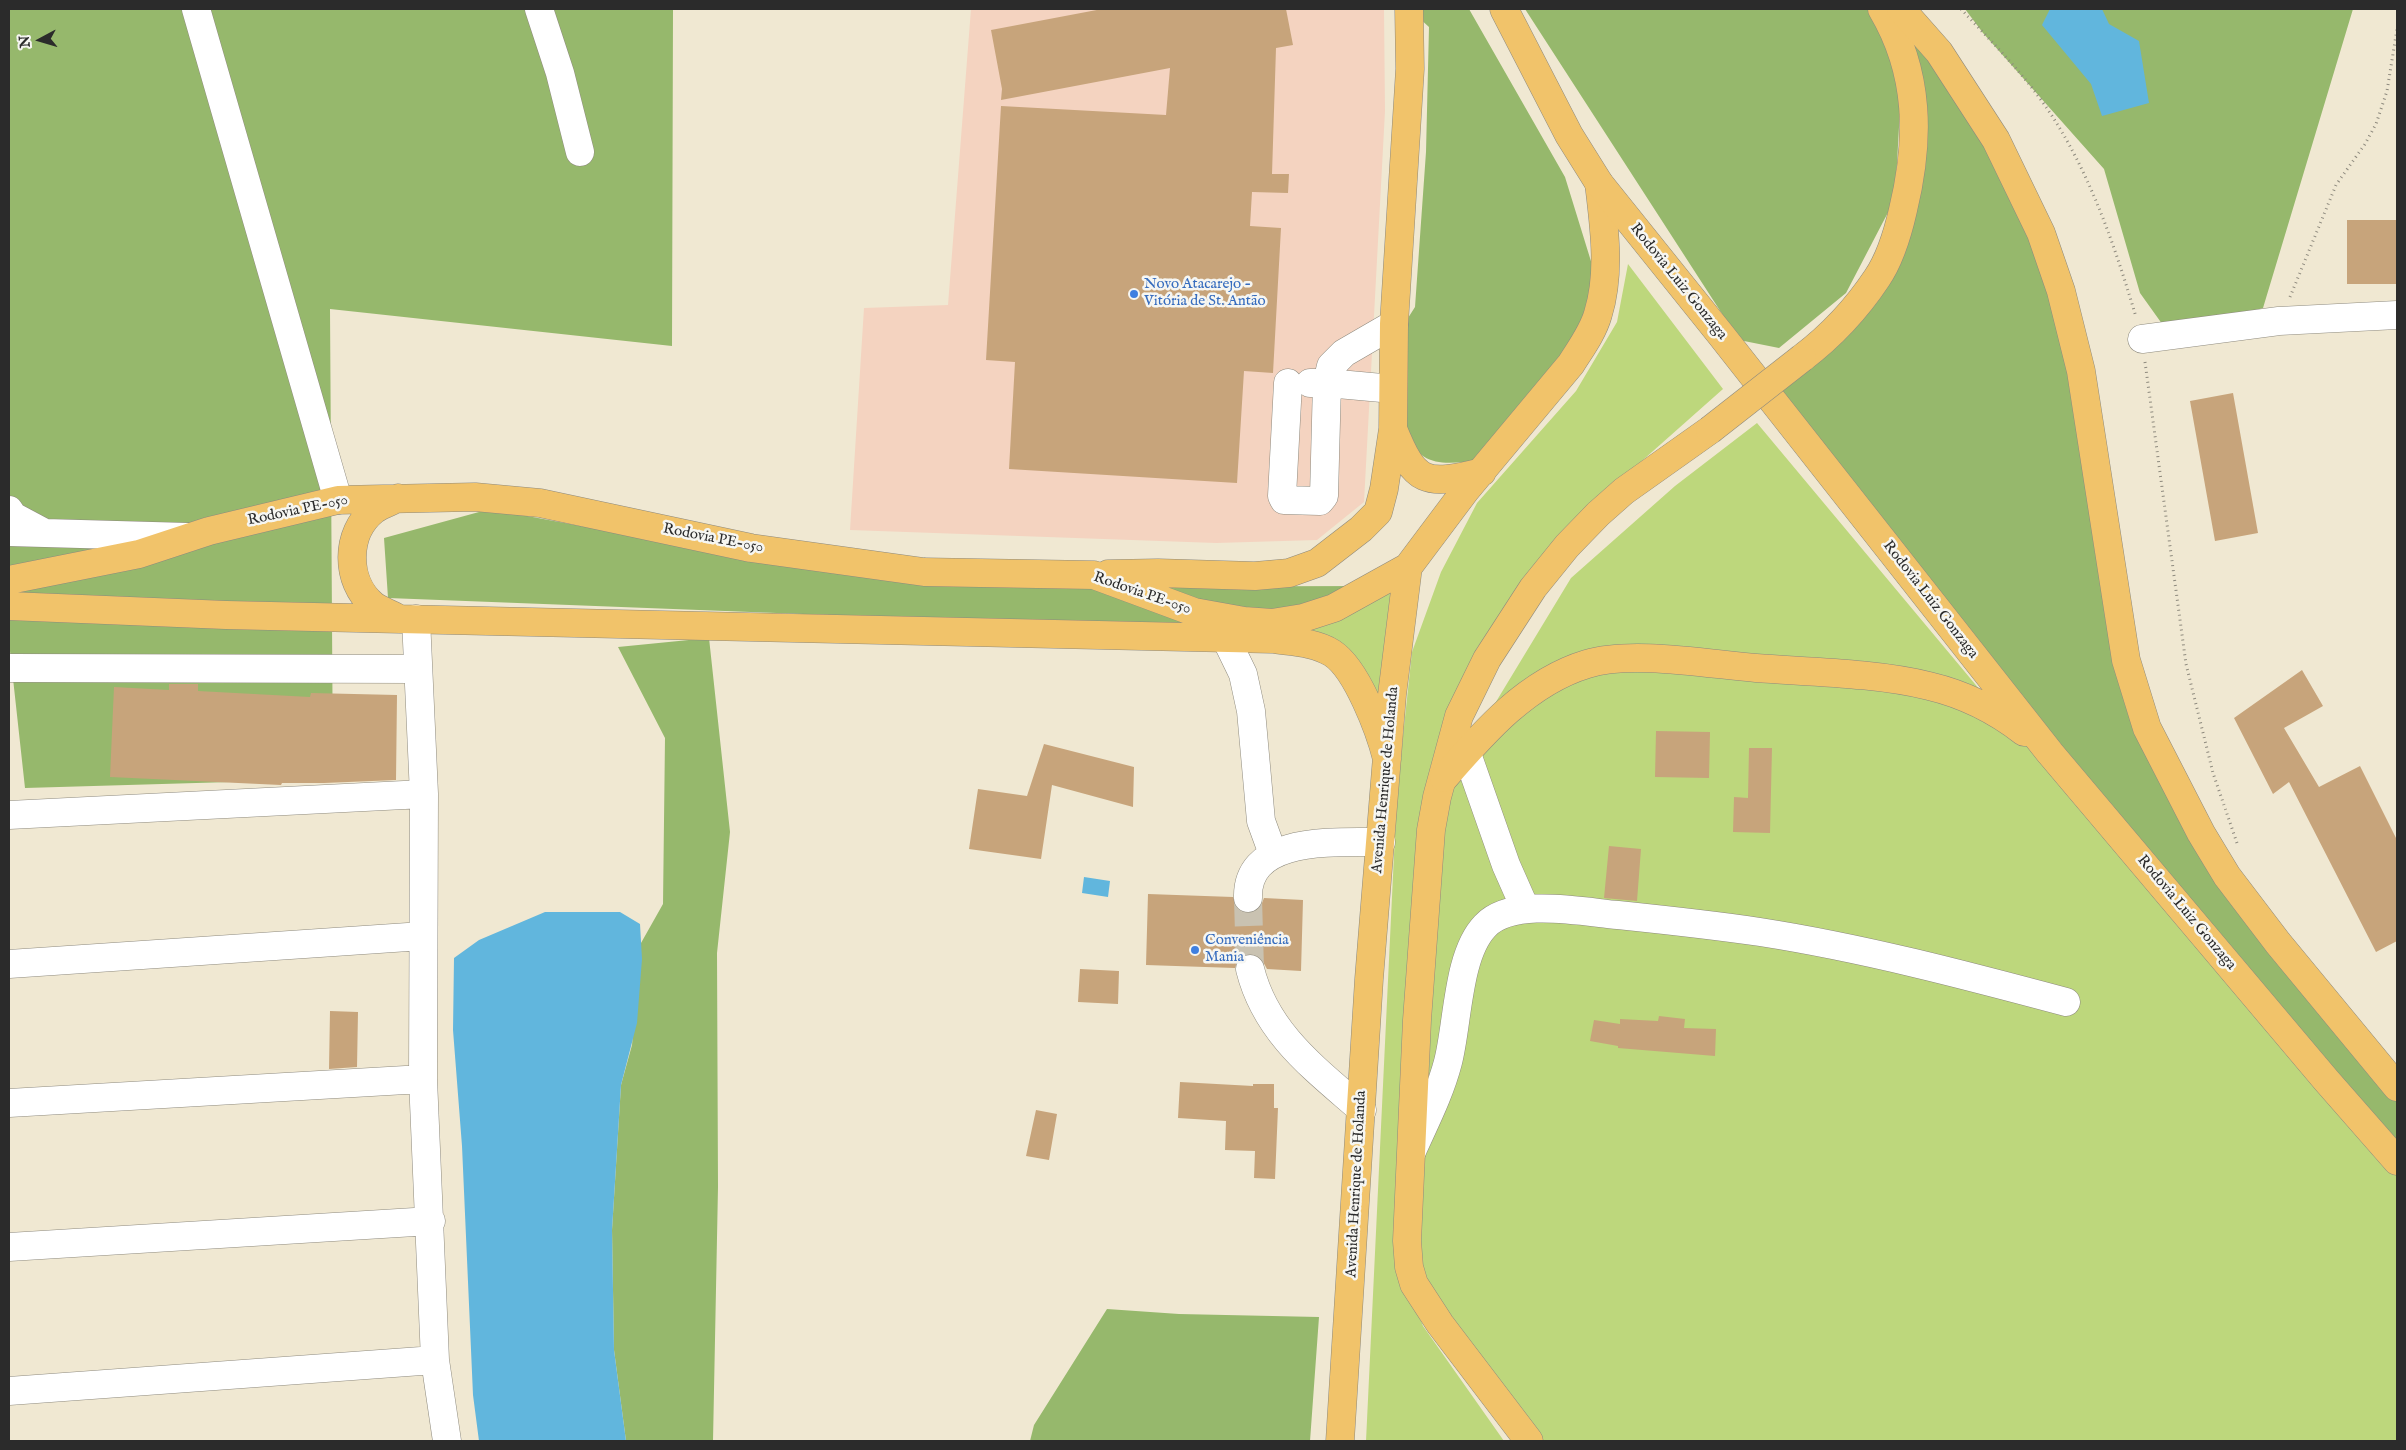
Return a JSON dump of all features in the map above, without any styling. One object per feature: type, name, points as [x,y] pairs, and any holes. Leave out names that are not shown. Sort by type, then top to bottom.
[{"type":"main road","points":[[1094,575],[1158,573],[1255,576],[1289,573],[1317,563],[1361,529],[1378,512],[1384,489],[1393,428],[1394,324],[1410,69],[1409,9]]},
{"type":"main road","name":"Rodovia Luiz Gonzaga","points":[[1504,9],[1568,135],[1599,184],[1722,335],[2050,753],[2326,1080],[2397,1161]]},
{"type":"main road","points":[[1529,1441],[1440,1324],[1414,1284],[1408,1267],[1407,1241],[1417,1020],[1430,830],[1437,797],[1444,778],[1448,755],[1470,691],[1487,659],[1533,588],[1567,546],[1598,514],[1648,473],[1710,430],[1802,358],[1841,323],[1878,277],[1900,225],[1912,175],[1916,134],[1912,94],[1905,59],[1897,34],[1882,9]]},
{"type":"main road","points":[[1901,9],[1939,52],[1996,140],[2041,233],[2061,291],[2081,372],[2126,660],[2147,728],[2201,833],[2227,876],[2278,943],[2397,1087]]},
{"type":"main road","name":"Avenida Henrique de Holanda","points":[[1340,1441],[1392,696],[1408,567],[1465,491],[1571,364],[1586,342],[1598,314],[1605,276],[1604,230],[1599,184]]},
{"type":"main road","points":[[1393,428],[1405,460],[1417,472],[1429,478],[1450,480],[1482,472]]},
{"type":"main road","name":"Rodovia PE-050","points":[[9,580],[139,554],[192,537],[338,500],[475,497],[540,504],[751,548],[924,572],[1094,575],[1194,612],[1244,621],[1272,623],[1303,618],[1334,608],[1408,567]]},
{"type":"main road","points":[[398,498],[374,510],[357,531],[351,557],[356,584],[373,605],[406,618]]},
{"type":"main road","name":"Rodovia PE-050","points":[[9,606],[226,615],[1226,638],[1306,643],[1334,655],[1344,665],[1367,702],[1388,759]]},
{"type":"main road","points":[[1444,778],[1487,730],[1532,692],[1573,669],[1587,664],[1618,658],[1853,676],[1930,686],[1990,710],[2010,722],[2050,753]]},
{"type":"street","points":[[196,9],[338,500]]},
{"type":"street","points":[[539,9],[560,74],[580,152]]},
{"type":"street","points":[[2142,339],[2279,321],[2397,315]]},
{"type":"street","points":[[1393,389],[1327,384],[1280,382],[1282,496],[1284,500],[1320,501],[1324,496],[1327,384],[1331,366],[1344,353],[1394,324]]},
{"type":"street","points":[[9,510],[13,516],[23,523],[46,534]]},
{"type":"street","points":[[9,532],[192,537]]},
{"type":"street","points":[[406,618],[417,669],[424,794],[422,936],[423,1079],[431,1221],[435,1360],[447,1441]]},
{"type":"street","points":[[1226,638],[1243,674],[1255,733],[1261,821],[1273,854]]},
{"type":"street","points":[[9,682],[9,668],[417,669]]},
{"type":"street","points":[[1466,752],[1506,865],[1525,908]]},
{"type":"street","points":[[9,815],[424,794]]},
{"type":"street","points":[[1248,898],[1248,890],[1253,875],[1262,863],[1273,854],[1288,847],[1310,844],[1381,842]]},
{"type":"street","points":[[1412,1151],[1440,1089],[1448,1060],[1460,986],[1466,964],[1476,940],[1486,925],[1499,915],[1525,908],[1667,920],[1761,932],[1914,962],[2066,1002]]},
{"type":"street","points":[[9,964],[422,936]]},
{"type":"street","points":[[1250,969],[1256,992],[1263,1008],[1282,1035],[1307,1062],[1362,1110]]},
{"type":"street","points":[[9,1103],[423,1079]]},
{"type":"street","points":[[9,1247],[431,1221]]},
{"type":"street","points":[[9,1391],[435,1360]]},
{"type":"path","points":[[1961,9],[2043,103],[2070,145],[2093,194],[2109,235],[2142,339],[2186,664],[2213,773],[2238,847]]},
{"type":"path","points":[[2279,321],[2305,264],[2336,185],[2365,144],[2376,124],[2387,91],[2397,29]]},
{"type":"shaded area","points":[[971,9],[1384,9],[1385,111],[1364,502],[1317,540],[1216,543],[850,530],[864,308],[948,305]]},
{"type":"green space","points":[[9,9],[673,9],[672,346],[330,309],[333,779],[25,788],[9,642]]},
{"type":"green space","points":[[1417,9],[1469,9],[1565,177],[1594,271],[1584,325],[1481,461],[1444,463],[1426,458],[1410,442],[1403,429],[1401,329],[1415,307],[1426,152],[1429,27],[1418,17]]},
{"type":"green space","points":[[1525,9],[1877,9],[1901,91],[1895,199],[1846,293],[1779,348],[1739,340]]},
{"type":"green space","points":[[1884,9],[1939,52],[2079,326],[2119,612],[2173,780],[2397,1092],[2397,1156],[1772,400],[1860,300],[1912,175]]},
{"type":"green space","points":[[1965,9],[2353,9],[2263,308],[2170,335],[2140,293],[2104,169],[1983,33]]},
{"type":"green space","points":[[1628,264],[1723,389],[1564,530],[1477,648],[1431,765],[1416,869],[1403,1273],[1423,1326],[1504,1441],[1366,1441],[1397,792],[1412,652],[1441,572],[1477,503],[1576,391],[1617,322]]},
{"type":"green space","points":[[1757,423],[1980,690],[1593,652],[1544,668],[1491,710],[1571,578],[1675,486]]},
{"type":"green space","points":[[490,509],[831,573],[959,587],[1380,586],[1295,633],[388,598],[384,538]]},
{"type":"green space","points":[[1396,575],[1382,710],[1295,633]]},
{"type":"green space","points":[[709,638],[730,832],[717,953],[718,1187],[713,1441],[626,1441],[614,1350],[612,1230],[621,1085],[632,1045],[641,943],[663,904],[665,738],[618,647]]},
{"type":"green space","points":[[1613,658],[1912,683],[2010,722],[2397,1170],[2397,1441],[1517,1441],[1414,1284],[1444,778],[1487,730]]},
{"type":"green space","points":[[1107,1309],[1179,1314],[1319,1317],[1310,1441],[1030,1441],[1034,1425]]},
{"type":"water","points":[[2050,9],[2102,9],[2109,24],[2139,41],[2149,103],[2102,116],[2091,84],[2042,25]]},
{"type":"water","points":[[1084,877],[1110,881],[1108,897],[1082,893]]},
{"type":"water","points":[[545,912],[620,912],[640,924],[642,959],[637,1023],[621,1085],[612,1230],[614,1350],[626,1441],[479,1441],[473,1395],[462,1146],[453,1030],[454,958],[479,940]]},
{"type":"building","name":"Novo Atacarejo - Vitória de St. Antão","points":[[1102,9],[1286,9],[1293,45],[1276,48],[1272,174],[1289,174],[1288,193],[1252,192],[1250,226],[1281,228],[1273,373],[1244,371],[1237,483],[1009,469],[1015,362],[986,360],[1001,106],[1166,115],[1170,68],[1001,100],[1002,89],[991,30]]},
{"type":"building","points":[[2347,220],[2397,220],[2397,284],[2347,284]]},
{"type":"building","points":[[2233,393],[2258,533],[2215,541],[2190,401]]},
{"type":"building","points":[[2302,670],[2323,706],[2284,728],[2319,787],[2360,766],[2397,840],[2397,941],[2376,952],[2289,782],[2273,794],[2234,718]]},
{"type":"building","points":[[169,684],[198,684],[198,691],[310,697],[311,693],[397,695],[396,780],[282,783],[281,785],[110,777],[114,687],[169,690]]},
{"type":"building","points":[[1656,731],[1710,732],[1709,778],[1655,777]]},
{"type":"building","points":[[1044,744],[1134,767],[1133,807],[1052,785],[1041,859],[969,849],[978,789],[1027,796]]},
{"type":"building","points":[[1749,748],[1772,748],[1770,833],[1733,832],[1734,797],[1748,798]]},
{"type":"building","points":[[1609,846],[1641,849],[1637,901],[1604,898]]},
{"type":"building","points":[[1148,894],[1233,897],[1238,910],[1246,913],[1253,913],[1260,908],[1264,898],[1303,900],[1301,971],[1267,969],[1261,958],[1253,954],[1246,954],[1239,958],[1235,968],[1146,965]]},
{"type":"building","points":[[1080,969],[1119,971],[1118,1004],[1078,1002]]},
{"type":"building","points":[[330,1011],[358,1012],[357,1067],[329,1069]]},
{"type":"building","points":[[1659,1016],[1685,1019],[1684,1028],[1716,1029],[1715,1056],[1618,1048],[1618,1046],[1590,1041],[1594,1020],[1620,1024],[1620,1019],[1658,1021]]},
{"type":"building","points":[[1180,1082],[1253,1086],[1253,1084],[1274,1084],[1274,1108],[1278,1108],[1275,1179],[1254,1178],[1255,1151],[1225,1150],[1226,1121],[1178,1118]]},
{"type":"building","points":[[1036,1110],[1057,1114],[1049,1160],[1026,1156]]},
{"type":"tunnel","points":[[1248,898],[1250,969]]},
{"type":"place","name":"Novo Atacarejo - Vitória de St. Antão","points":[[1134,294]]},
{"type":"place","name":"Conveniência Mania","points":[[1195,950]]}]
